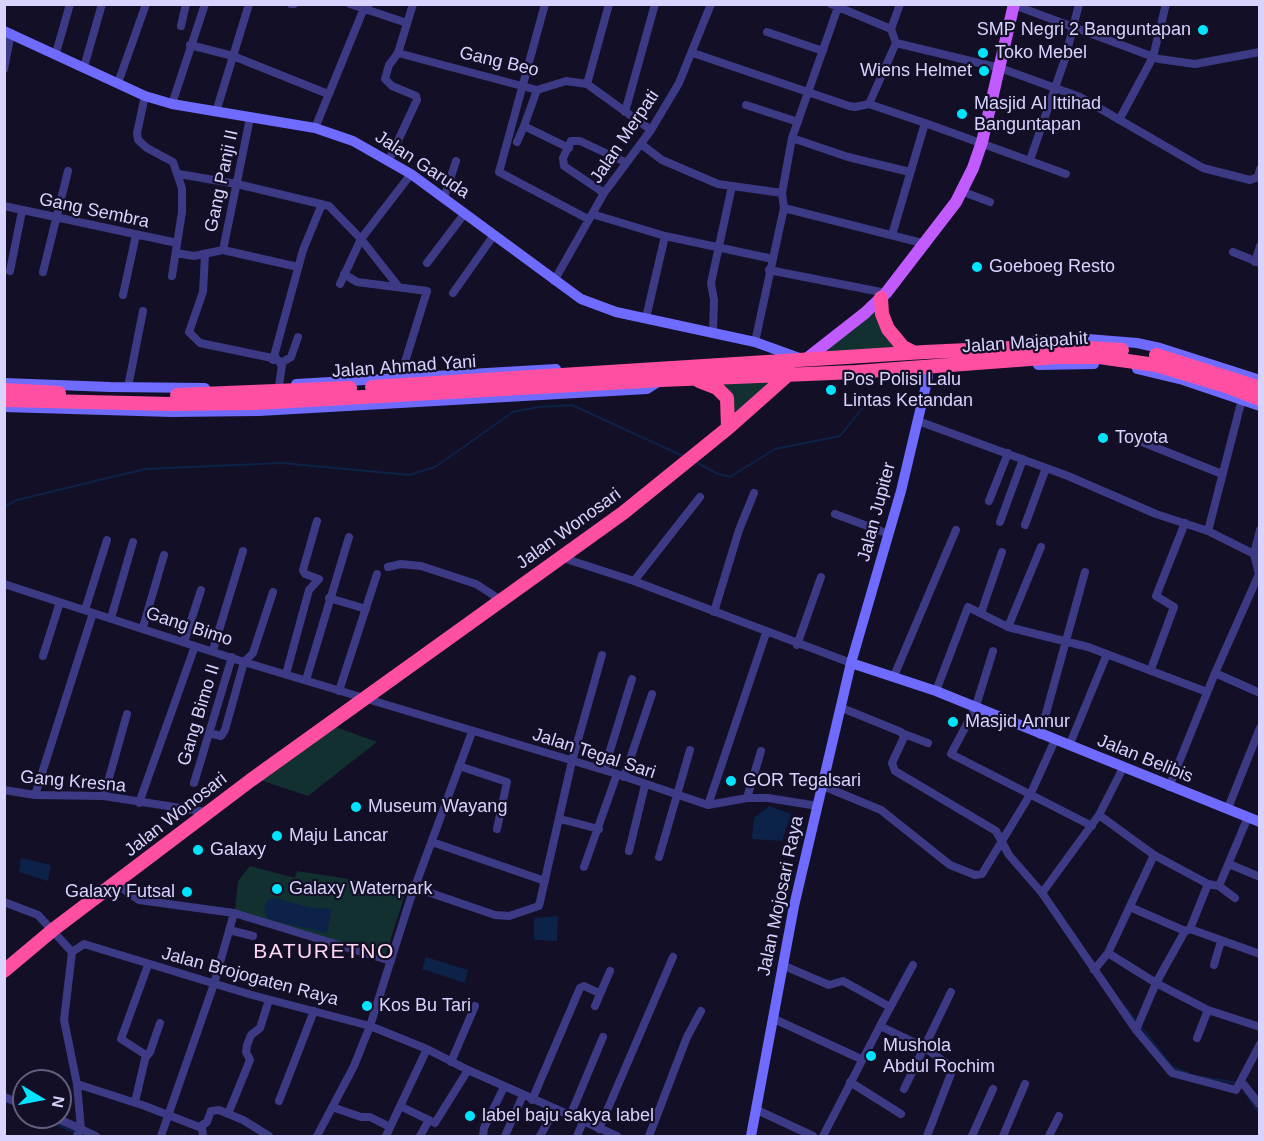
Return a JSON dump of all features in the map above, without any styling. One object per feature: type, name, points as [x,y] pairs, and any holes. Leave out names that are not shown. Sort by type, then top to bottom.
[{"type":"highway","points":[[884,296],[882,314],[888,329],[894,339],[913,352]]},
{"type":"highway","name":"Jalan Majapahit","points":[[805,360],[913,352],[1054,346],[1114,348],[1190,364],[1260,388]]},
{"type":"highway","name":"Jalan Majapahit","points":[[788,375],[1057,357],[1113,357],[1167,368],[1260,399]]},
{"type":"highway","name":"Jalan Ahmad Yani","points":[[4,400],[171,404],[343,402],[805,360]]},
{"type":"highway","name":"Jalan Wonosari","points":[[7,966],[364,698],[680,469],[805,360]]},
{"type":"highway","name":"Jalan Ahmad Yani","points":[[4,390],[146,396],[658,374],[694,379],[788,375]]},
{"type":"highway","points":[[694,379],[724,394],[729,403],[728,428]]},
{"type":"main road","name":"Jalan Wonosari","points":[[805,360],[884,296],[926,244],[962,191],[982,142],[1014,5]]},
{"type":"street","points":[[56,53],[70,4]]},
{"type":"street","points":[[84,67],[102,4]]},
{"type":"street","points":[[118,83],[146,4]]},
{"type":"street","points":[[181,26],[186,4]]},
{"type":"street","points":[[172,104],[205,4]]},
{"type":"street","points":[[216,112],[249,4]]},
{"type":"street","points":[[350,4],[368,7],[407,23]]},
{"type":"street","points":[[389,160],[417,98],[392,86],[385,79],[389,64],[398,53],[413,4]]},
{"type":"street","points":[[544,4],[499,172],[590,216],[666,236],[772,259]]},
{"type":"street","points":[[609,4],[587,84],[651,130]]},
{"type":"street","points":[[625,112],[655,4]]},
{"type":"street","name":"Jalan Merpati","points":[[554,281],[604,194],[625,162],[651,130],[693,53],[711,4]]},
{"type":"street","points":[[869,104],[897,43],[891,29],[900,4]]},
{"type":"street","points":[[1030,160],[1055,88],[1079,4]]},
{"type":"street","points":[[1119,120],[1153,57],[1166,4]]},
{"type":"street","points":[[1014,5],[1153,57],[1194,64],[1260,52]]},
{"type":"street","points":[[755,342],[784,208],[782,193],[792,138],[823,51],[835,6],[891,29]]},
{"type":"street","points":[[315,128],[362,13],[368,7]]},
{"type":"street","points":[[4,69],[8,32]]},
{"type":"street","name":"Jalan Garuda","points":[[8,32],[145,96],[172,104],[315,128],[353,141],[411,174],[554,281],[597,306],[755,342],[805,360]]},
{"type":"street","points":[[767,32],[823,51]]},
{"type":"street","points":[[897,43],[1000,68],[1080,97],[1203,168],[1250,180],[1258,177],[1260,169]]},
{"type":"street","points":[[190,45],[233,56],[328,94]]},
{"type":"street","name":"Gang Beo","points":[[398,53],[537,90],[566,81],[587,84]]},
{"type":"street","points":[[693,53],[855,107],[869,104],[982,142],[1066,174]]},
{"type":"street","points":[[517,142],[537,90]]},
{"type":"street","points":[[145,96],[137,133],[138,140],[147,148],[173,162],[179,174],[183,200],[172,276]]},
{"type":"street","points":[[746,105],[798,122]]},
{"type":"street","name":"Gang Panji II","points":[[223,250],[250,118]]},
{"type":"street","points":[[892,235],[925,123]]},
{"type":"street","points":[[524,126],[569,148]]},
{"type":"street","points":[[792,138],[848,157],[910,172]]},
{"type":"street","points":[[604,194],[564,166],[563,158],[571,141],[576,140],[625,162]]},
{"type":"street","points":[[641,144],[675,167],[718,184],[782,193]]},
{"type":"street","points":[[444,198],[456,161]]},
{"type":"street","points":[[43,272],[68,171]]},
{"type":"street","points":[[179,174],[237,184],[329,206],[361,239],[398,286]]},
{"type":"street","points":[[340,284],[361,239],[411,174]]},
{"type":"street","points":[[713,332],[714,300],[711,283],[732,186]]},
{"type":"street","points":[[962,191],[990,202]]},
{"type":"street","points":[[279,385],[277,361],[298,267],[322,204]]},
{"type":"street","name":"Gang Sembra","points":[[4,206],[177,243]]},
{"type":"street","points":[[784,208],[926,244]]},
{"type":"street","points":[[10,271],[22,211]]},
{"type":"street","points":[[427,263],[465,213]]},
{"type":"street","points":[[453,293],[494,235]]},
{"type":"street","points":[[123,295],[136,236]]},
{"type":"street","points":[[646,318],[666,236]]},
{"type":"street","points":[[1233,252],[1257,263],[1260,246]]},
{"type":"street","points":[[176,253],[206,255],[223,250],[298,267]]},
{"type":"street","points":[[206,255],[203,292],[189,329],[191,335],[201,343],[277,361],[291,357],[298,337]]},
{"type":"street","points":[[769,270],[884,296]]},
{"type":"street","points":[[344,274],[357,282],[428,291],[400,378]]},
{"type":"street","points":[[128,387],[142,311]]},
{"type":"street","points":[[980,350],[991,344],[1037,340],[1118,341],[1160,348],[1260,380]]},
{"type":"street","points":[[4,382],[223,391],[279,385],[641,364],[658,374]]},
{"type":"street","points":[[976,364],[1008,367],[1108,364],[1148,370],[1260,406]]},
{"type":"street","name":"Jalan Jupiter","points":[[851,663],[889,534],[918,421],[928,377],[927,367]]},
{"type":"street","points":[[1208,531],[1242,399]]},
{"type":"street","points":[[4,407],[172,412],[343,402]]},
{"type":"street","points":[[918,421],[1008,453],[1185,524],[1208,531],[1254,554]]},
{"type":"street","points":[[1122,434],[1222,474]]},
{"type":"street","points":[[990,501],[1008,453]]},
{"type":"street","points":[[1000,522],[1023,459]]},
{"type":"street","points":[[1025,525],[1046,468]]},
{"type":"street","points":[[714,612],[739,530],[754,494]]},
{"type":"street","points":[[634,581],[700,497]]},
{"type":"street","points":[[835,514],[889,534]]},
{"type":"street","points":[[286,674],[309,590],[319,579],[305,574],[303,570],[317,521]]},
{"type":"street","points":[[1151,669],[1174,607],[1156,596],[1185,524]]},
{"type":"street","points":[[894,676],[956,530]]},
{"type":"street","points":[[1169,787],[1215,673],[1259,575],[1254,554],[1260,530]]},
{"type":"street","points":[[306,680],[349,537]]},
{"type":"street","points":[[35,795],[89,611],[107,540]]},
{"type":"street","points":[[111,618],[133,542]]},
{"type":"street","points":[[1008,627],[1041,547]]},
{"type":"street","points":[[213,650],[243,552]]},
{"type":"street","points":[[981,613],[1002,552]]},
{"type":"street","points":[[143,627],[164,555]]},
{"type":"street","points":[[560,557],[634,581],[797,645],[851,663]]},
{"type":"street","points":[[388,567],[401,564],[421,566],[476,584],[501,600]]},
{"type":"street","points":[[1040,735],[1068,642],[1085,572]]},
{"type":"street","points":[[339,691],[377,574]]},
{"type":"street","points":[[797,645],[820,576]]},
{"type":"street","name":"Gang Bimo","points":[[5,584],[143,627],[244,662],[364,698]]},
{"type":"street","points":[[184,642],[201,590]]},
{"type":"street","points":[[209,733],[221,736],[225,730],[244,662],[253,653],[273,592]]},
{"type":"street","points":[[329,598],[366,609]]},
{"type":"street","points":[[43,656],[60,602]]},
{"type":"street","points":[[936,691],[968,607],[1008,627],[1107,654],[1207,692]]},
{"type":"street","points":[[708,805],[766,633]]},
{"type":"street","points":[[139,803],[195,646]]},
{"type":"street","points":[[993,651],[975,709],[951,754],[1092,826]]},
{"type":"street","points":[[1069,746],[1107,654]]},
{"type":"street","points":[[416,888],[479,911],[503,916],[537,908],[560,819],[572,760],[603,656]]},
{"type":"street","name":"Gang Bimo II","points":[[194,783],[232,657]]},
{"type":"street","name":"Jalan Belibis","points":[[851,663],[936,691],[975,709],[1260,822]]},
{"type":"street","name":"Jalan Mojosari Raya","points":[[751,1137],[782,965],[851,663]]},
{"type":"street","points":[[1215,673],[1260,693]]},
{"type":"street","points":[[604,770],[632,679]]},
{"type":"street","points":[[584,867],[652,694]]},
{"type":"street","name":"Jalan Tegal Sari","points":[[364,698],[572,760],[708,805],[747,798],[768,798],[818,806]]},
{"type":"street","points":[[842,708],[928,743]]},
{"type":"street","points":[[104,796],[127,714]]},
{"type":"street","points":[[1227,808],[1260,728]]},
{"type":"street","points":[[317,1137],[354,1066],[370,1026],[472,732]]},
{"type":"street","points":[[904,734],[892,763],[895,771],[996,831],[1010,855],[1042,893],[1136,1030],[1172,1073],[1236,1090],[1260,1044]]},
{"type":"street","points":[[823,786],[881,810],[950,865],[975,875],[982,874],[1004,842],[1031,793],[1054,740]]},
{"type":"street","points":[[659,857],[690,750]]},
{"type":"street","points":[[747,798],[761,751]]},
{"type":"street","points":[[459,766],[507,782],[497,829]]},
{"type":"street","points":[[1042,893],[1092,826],[1123,768]]},
{"type":"street","points":[[630,851],[645,785]]},
{"type":"street","name":"Gang Kresna","points":[[4,790],[35,795],[104,796],[210,812]]},
{"type":"street","points":[[1099,815],[1154,855],[1208,884],[1219,886],[1235,898]]},
{"type":"street","points":[[1219,886],[1248,817]]},
{"type":"street","points":[[560,819],[599,830]]},
{"type":"street","points":[[432,842],[545,881]]},
{"type":"street","points":[[1094,970],[1108,953],[1154,855]]},
{"type":"street","points":[[1229,864],[1260,877]]},
{"type":"street","points":[[116,884],[139,900],[234,913],[391,961]]},
{"type":"street","points":[[1136,1030],[1156,983],[1187,930],[1208,884]]},
{"type":"street","points":[[4,902],[38,915],[54,929],[72,952],[64,1020],[77,1084],[78,1133],[96,1137]]},
{"type":"street","points":[[1130,907],[1187,930],[1260,954]]},
{"type":"street","points":[[161,1137],[170,1116],[191,1044],[214,984],[234,913]]},
{"type":"street","points":[[229,930],[253,936]]},
{"type":"street","points":[[1214,965],[1221,941]]},
{"type":"street","name":"Jalan Brojogaten Raya","points":[[72,952],[84,944],[269,1000],[370,1026],[427,1049],[532,1100],[617,1137]]},
{"type":"street","points":[[1108,953],[1156,983],[1208,1010],[1260,1027]]},
{"type":"street","points":[[599,1129],[673,957]]},
{"type":"street","points":[[146,1057],[143,1051],[121,1039],[148,965]]},
{"type":"street","points":[[782,965],[829,985],[843,981],[890,1007]]},
{"type":"street","points":[[823,1137],[861,1059],[913,965]]},
{"type":"street","points":[[595,1006],[610,971]]},
{"type":"street","points":[[532,1100],[580,988],[584,986],[599,993]]},
{"type":"street","points":[[904,1089],[951,992]]},
{"type":"street","points":[[228,1114],[249,1060],[246,1053],[247,1045],[251,1035],[260,1028],[269,1000]]},
{"type":"street","points":[[451,1062],[475,1006]]},
{"type":"street","points":[[1197,1038],[1208,1010]]},
{"type":"street","points":[[279,1101],[314,1011]]},
{"type":"street","points":[[649,1137],[687,1037],[701,1011]]},
{"type":"street","points":[[772,1018],[861,1059]]},
{"type":"street","points":[[135,1102],[146,1057],[160,1023]]},
{"type":"street","points":[[880,1026],[924,1047],[950,1066],[952,1071],[927,1137]]},
{"type":"street","points":[[570,1116],[603,1037]]},
{"type":"street","points":[[386,1137],[402,1107],[427,1049]]},
{"type":"street","points":[[402,1107],[436,1122],[468,1070]]},
{"type":"street","points":[[850,1082],[901,1114]]},
{"type":"street","points":[[77,1084],[135,1102],[202,1127]]},
{"type":"street","points":[[1003,1137],[1025,1084]]},
{"type":"street","points":[[1240,1084],[1260,1105]]},
{"type":"street","points":[[483,1137],[504,1087]]},
{"type":"street","points":[[972,1137],[993,1089]]},
{"type":"street","points":[[505,1136],[523,1095]]},
{"type":"street","points":[[332,1107],[361,1117],[370,1117],[390,1127]]},
{"type":"street","points":[[540,1137],[555,1109]]},
{"type":"street","points":[[203,1137],[202,1127],[211,1111],[215,1110],[228,1114],[269,1137]]},
{"type":"street","points":[[757,1110],[813,1137]]},
{"type":"street","points":[[1049,1137],[1059,1116]]},
{"type":"street","points":[[420,1137],[429,1120]]},
{"type":"street","points":[[577,1137],[584,1122]]},
{"type":"green space","points":[[876,305],[901,349],[813,355]]},
{"type":"green space","points":[[711,382],[770,382],[732,419]]},
{"type":"green space","points":[[333,726],[377,742],[308,796],[254,778]]},
{"type":"green space","name":"Galaxy Waterpark","points":[[250,866],[295,878],[297,871],[407,888],[385,957],[235,910],[238,881]]},
{"type":"water","points":[[769,806],[791,814],[782,841],[752,839],[754,818]]},
{"type":"water","points":[[21,858],[51,865],[48,881],[19,872]]},
{"type":"water","points":[[275,898],[312,908],[332,909],[327,933],[267,919],[264,907],[268,900]]},
{"type":"water","points":[[558,916],[557,941],[534,940],[534,918]]},
{"type":"water","points":[[426,957],[468,970],[465,983],[422,969]]},
{"type":"waterway","points":[[696,462],[716,473],[730,477],[775,449],[840,436],[868,401]]},
{"type":"waterway","points":[[4,507],[17,500],[145,469],[282,463],[409,475],[435,467],[513,412],[538,407],[572,405],[685,457]]},
{"type":"waterway","points":[[1119,1000],[1136,1021]]},
{"type":"waterway","points":[[1140,1025],[1172,1067],[1188,1073]]},
{"type":"waterway","points":[[1202,1077],[1237,1083]]},
{"type":"waterway","points":[[1245,1092],[1260,1115]]},
{"type":"waterway","points":[[67,1129],[76,1133]]},
{"type":"place","name":"SMP Negri 2 Banguntapan","points":[[1203,30]]},
{"type":"place","name":"Toko Mebel","points":[[983,53]]},
{"type":"place","name":"Wiens Helmet","points":[[984,71]]},
{"type":"place","name":"Masjid Al Ittihad Banguntapan","points":[[962,114]]},
{"type":"place","name":"Goeboeg Resto","points":[[977,267]]},
{"type":"place","name":"Pos Polisi Lalu Lintas Ketandan","points":[[831,390]]},
{"type":"place","name":"Toyota","points":[[1103,438]]},
{"type":"place","name":"Masjid Annur","points":[[953,722]]},
{"type":"place","name":"GOR Tegalsari","points":[[731,781]]},
{"type":"place","name":"Museum Wayang","points":[[356,807]]},
{"type":"place","name":"Maju Lancar","points":[[277,836]]},
{"type":"place","name":"Galaxy","points":[[198,850]]},
{"type":"place","name":"Galaxy Waterpark","points":[[277,889]]},
{"type":"place","name":"Galaxy Futsal","points":[[187,892]]},
{"type":"place","name":"Kos Bu Tari","points":[[367,1006]]},
{"type":"place","name":"Mushola Abdul Rochim","points":[[871,1056]]},
{"type":"place","name":"label baju sakya label","points":[[470,1116]]},
{"type":"district","name":"BATURETNO","points":[[324,952]]}]
